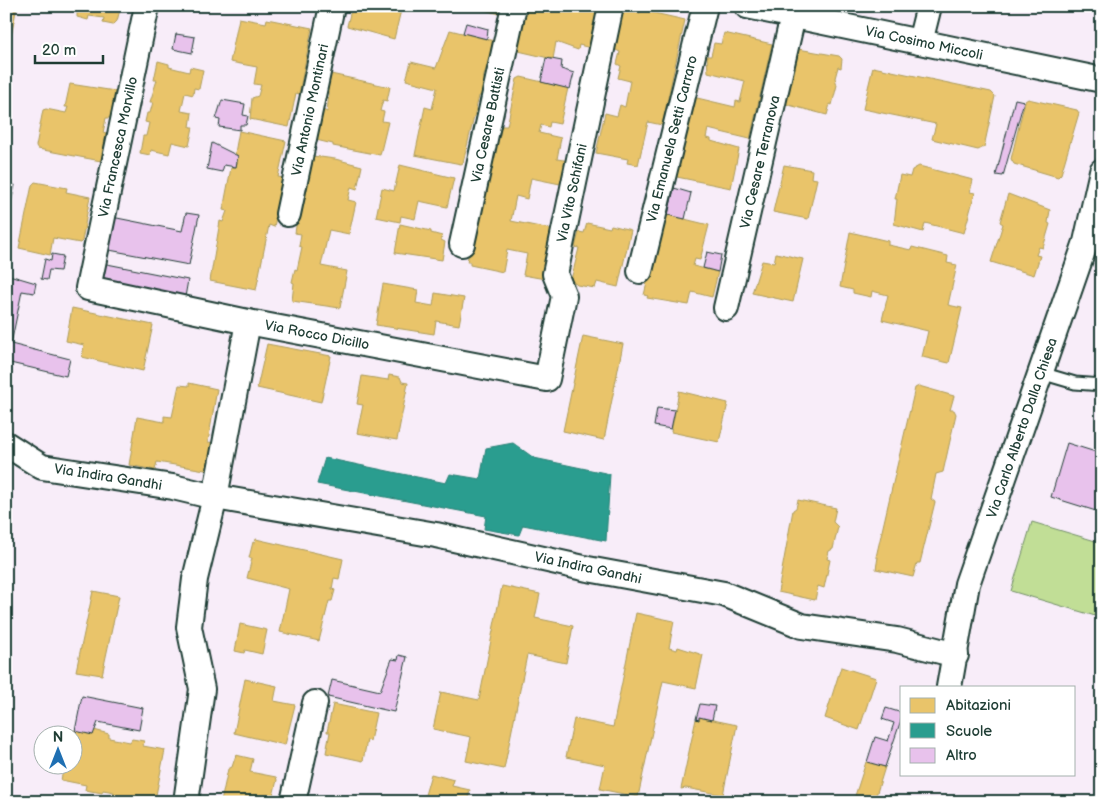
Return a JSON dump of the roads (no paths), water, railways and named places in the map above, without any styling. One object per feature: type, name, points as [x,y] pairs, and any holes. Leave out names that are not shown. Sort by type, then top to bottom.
[{"type":"street","name":"Via Francesca Morvillo","points":[[88,288],[147,6]]},
{"type":"street","name":"Via Antonio Montinari","points":[[288,214],[332,6]]},
{"type":"street","name":"Via Cesare Battisti","points":[[462,244],[514,6]]},
{"type":"street","name":"Via Vito Schifani","points":[[547,379],[564,296],[555,274],[611,6]]},
{"type":"street","name":"Via Emanuela Setti Carraro","points":[[640,271],[705,6]]},
{"type":"street","name":"Via Cosimo Miccoli","points":[[747,6],[1102,80]]},
{"type":"street","points":[[920,42],[929,6]]},
{"type":"street","name":"Via Cesare Terranova","points":[[726,308],[793,16]]},
{"type":"street","name":"Via Carlo Alberto Dalla Chiesa","points":[[949,686],[967,584],[1086,242],[1102,171]]},
{"type":"street","name":"Via Rocco Dicillo","points":[[88,288],[248,322],[547,379]]},
{"type":"street","points":[[186,802],[202,689],[190,627],[196,579],[215,497],[248,322]]},
{"type":"street","name":"Via Indira Gandhi","points":[[6,444],[42,467],[173,487],[215,497],[436,535],[588,569],[724,594],[802,626],[897,640],[956,655]]},
{"type":"street","points":[[293,802],[315,703]]},
{"type":"lane","points":[[1041,373],[1076,384],[1102,385]]}]
